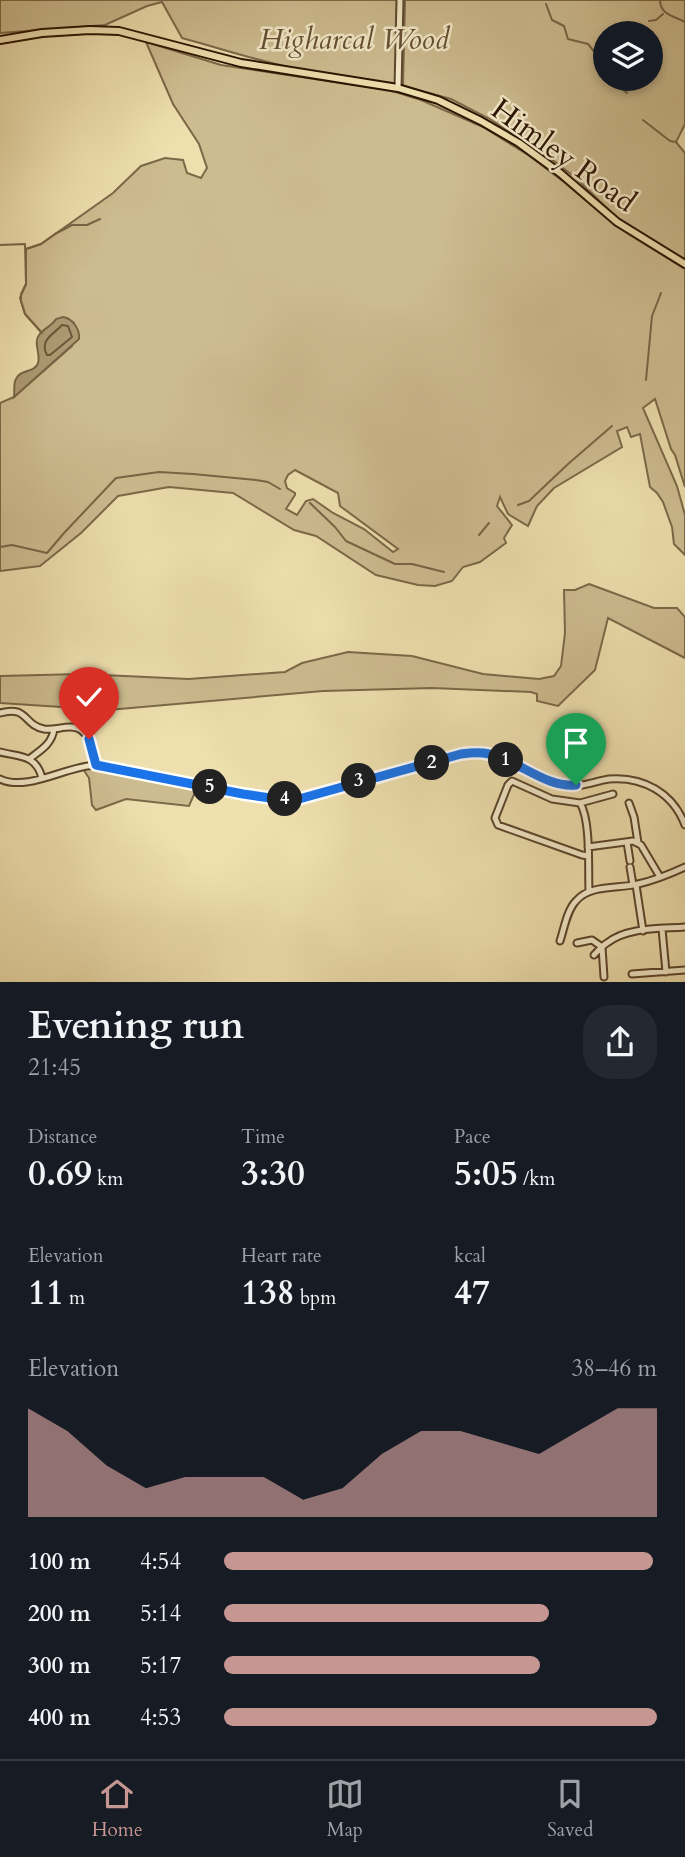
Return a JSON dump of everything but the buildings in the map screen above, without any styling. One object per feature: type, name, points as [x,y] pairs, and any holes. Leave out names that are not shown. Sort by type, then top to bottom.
[{"type":"main road","name":"Himley Road","points":[[0,40],[54,32],[119,31],[241,63],[398,88],[439,100],[519,143],[560,173],[617,222],[685,264]]},
{"type":"street","points":[[398,88],[400,0]]},
{"type":"street","points":[[0,713],[10,710],[22,714],[38,727],[79,729],[89,739],[96,765]]},
{"type":"street","points":[[29,758],[49,743],[54,729]]},
{"type":"street","points":[[0,752],[29,758],[40,769],[42,778]]},
{"type":"street","points":[[0,779],[23,782],[81,765],[96,765],[243,794],[299,799],[461,754],[482,752],[568,786],[607,779],[625,779],[654,787],[672,802],[685,825]]},
{"type":"street","points":[[588,856],[498,825],[495,818],[508,785],[512,781],[552,799],[580,803],[613,794]]},
{"type":"street","points":[[580,803],[585,809],[589,891]]},
{"type":"street","points":[[629,803],[638,843]]},
{"type":"street","points":[[588,847],[634,841],[649,855],[660,877]]},
{"type":"street","points":[[627,842],[643,931]]},
{"type":"street","points":[[560,942],[572,906],[589,891],[634,885],[685,867]]},
{"type":"street","points":[[594,955],[619,936],[685,927]]},
{"type":"street","points":[[662,929],[666,972]]},
{"type":"street","points":[[577,943],[592,940],[602,947]]},
{"type":"street","points":[[602,947],[604,977]]},
{"type":"street","points":[[632,974],[685,970]]},
{"type":"green space","name":"Higharcal Wood","points":[[0,0],[397,0],[396,84],[293,68],[182,38],[162,2],[105,25],[0,33]]},
{"type":"green space","points":[[405,0],[685,0],[685,124],[676,142],[685,153],[685,260],[617,218],[576,178],[541,151],[451,99],[403,86]]},
{"type":"green space","points":[[146,42],[221,65],[389,90],[421,100],[483,127],[528,155],[629,234],[685,269],[685,487],[655,399],[643,408],[677,486],[685,515],[685,555],[674,544],[672,527],[663,502],[650,487],[640,434],[631,437],[627,427],[617,431],[622,447],[554,488],[537,506],[528,526],[508,514],[500,497],[497,506],[512,525],[504,538],[506,543],[480,562],[463,567],[452,581],[435,586],[418,585],[376,575],[316,536],[294,530],[233,493],[169,487],[118,496],[81,533],[40,566],[0,571],[0,403],[14,397],[72,346],[74,323],[67,318],[54,323],[42,333],[25,314],[20,298],[26,284],[26,249],[41,244],[113,193],[141,166],[165,158],[183,160],[187,173],[201,178],[207,168],[199,144],[173,104]],"holes":[[[295,470],[338,493],[340,506],[398,549],[393,552],[364,529],[313,499],[306,501],[297,515],[286,509],[295,493],[287,488],[285,481]]]},
{"type":"green space","points":[[589,584],[654,608],[677,608],[685,617],[685,658],[608,618],[595,670],[558,706],[537,701],[537,694],[531,692],[432,688],[323,691],[108,710],[0,703],[0,676],[82,674],[189,679],[285,672],[302,663],[348,652],[412,656],[483,674],[539,679],[554,676],[561,666],[565,633],[564,590],[575,590]]},
{"type":"green space","points":[[99,768],[196,790],[189,806],[126,799],[96,810],[92,805],[89,778],[83,769]]},
{"type":"water","points":[[63,317],[75,325],[79,339],[14,397],[18,376],[38,363],[39,335],[56,319]]},
{"type":"waterway","points":[[660,0],[665,12],[685,22]]},
{"type":"waterway","points":[[546,4],[552,20],[564,26],[568,39],[588,44],[593,50]]},
{"type":"waterway","points":[[649,21],[656,20],[663,14]]},
{"type":"waterway","points":[[643,120],[670,141],[676,142]]},
{"type":"waterway","points":[[26,249],[41,244],[72,225],[87,225],[100,219]]},
{"type":"waterway","points":[[0,245],[25,244],[26,284],[21,301],[25,314],[42,333]]},
{"type":"waterway","points":[[646,380],[652,316],[661,293]]},
{"type":"waterway","points":[[518,505],[529,501],[612,426]]},
{"type":"waterway","points":[[0,547],[12,545],[47,553],[116,478],[159,472],[193,474],[268,482],[280,489]]},
{"type":"waterway","points":[[310,503],[346,541],[395,564],[412,564],[444,572]]},
{"type":"waterway","points":[[479,535],[489,523]]},
{"type":"route","points":[[89,739],[96,765],[277,799],[299,799],[461,754],[482,752],[502,758],[547,779],[568,786],[576,785]]}]
